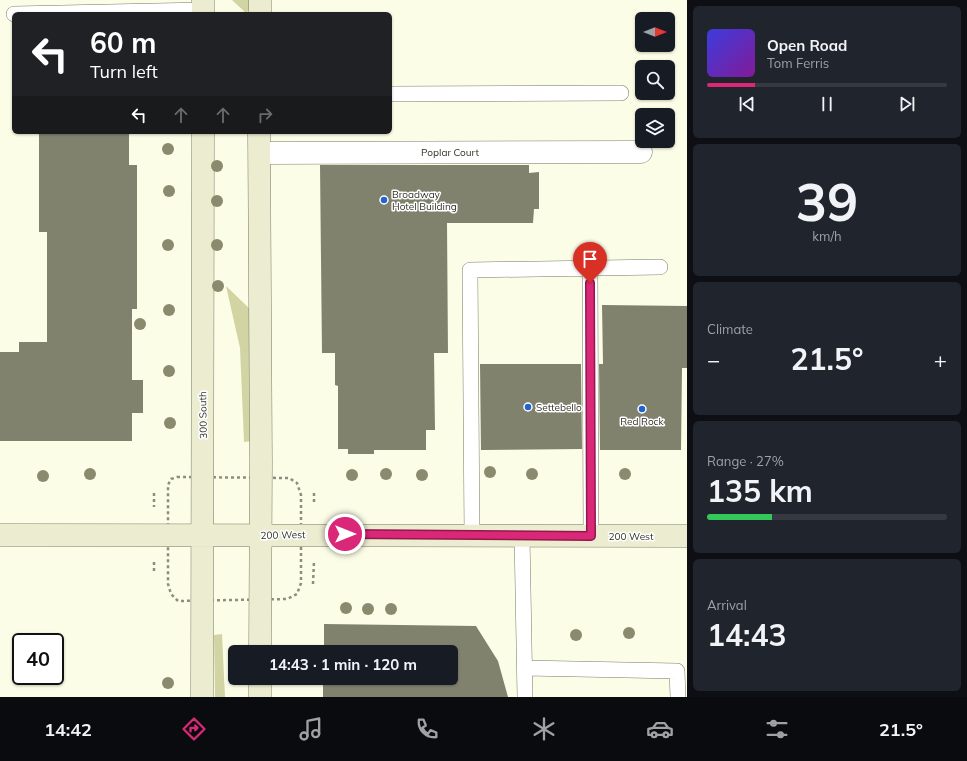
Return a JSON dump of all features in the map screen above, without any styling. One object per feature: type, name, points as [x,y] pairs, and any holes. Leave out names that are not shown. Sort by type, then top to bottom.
[{"type":"street","points":[[260,0],[260,12]]},
{"type":"street","name":"300 South","points":[[202,697],[204,477],[203,134]]},
{"type":"street","points":[[259,143],[261,477],[260,645]]},
{"type":"street","name":"Poplar Court","points":[[259,143],[641,152]]},
{"type":"street","name":"200 West","points":[[0,535],[203,534],[687,536]]},
{"type":"street","points":[[260,685],[260,697]]},
{"type":"lane","points":[[77,12],[203,8]]},
{"type":"lane","points":[[0,14],[12,14]]},
{"type":"lane","points":[[392,94],[621,93]]},
{"type":"lane","points":[[472,535],[470,270],[660,266]]},
{"type":"lane","points":[[590,268],[591,536]]},
{"type":"lane","points":[[522,535],[526,697]]},
{"type":"lane","points":[[525,668],[678,671],[678,697]]},
{"type":"path","points":[[204,477],[261,477]]},
{"type":"path","points":[[154,493],[154,507]]},
{"type":"path","points":[[314,493],[314,505]]},
{"type":"path","points":[[313,584],[314,561]]},
{"type":"path","points":[[154,562],[154,574]]},
{"type":"green space","points":[[232,0],[253,0],[253,6],[247,12],[245,12]]},
{"type":"green space","points":[[226,286],[251,310],[251,441],[244,442],[240,348]]},
{"type":"green space","points":[[222,634],[225,697],[215,697],[214,635]]},
{"type":"building","points":[[39,134],[129,134],[129,165],[137,165],[137,309],[132,309],[132,380],[143,380],[143,413],[132,413],[132,441],[0,441],[0,352],[19,352],[19,342],[47,342],[47,232],[39,232]]},
{"type":"building","points":[[320,165],[529,165],[529,173],[539,172],[539,209],[534,209],[533,223],[447,223],[448,353],[434,353],[435,430],[426,430],[426,450],[374,450],[374,454],[348,454],[348,449],[338,449],[338,386],[335,385],[335,353],[322,353]]},
{"type":"building","name":"Red Rock","points":[[602,305],[687,306],[687,368],[682,368],[681,450],[600,450],[599,364],[603,364]]},
{"type":"building","name":"Settebello","points":[[480,364],[581,364],[582,449],[481,450]]},
{"type":"building","points":[[324,624],[476,626],[498,661],[508,697],[323,697],[323,685],[458,685],[458,645],[324,645]]},
{"type":"place","name":"Broadway Hotel Building","points":[[384,200]]},
{"type":"place","name":"Settebello","points":[[528,407]]},
{"type":"place","name":"Red Rock","points":[[642,409]]},
{"type":"route","points":[[345,534],[591,536],[590,283]]}]
